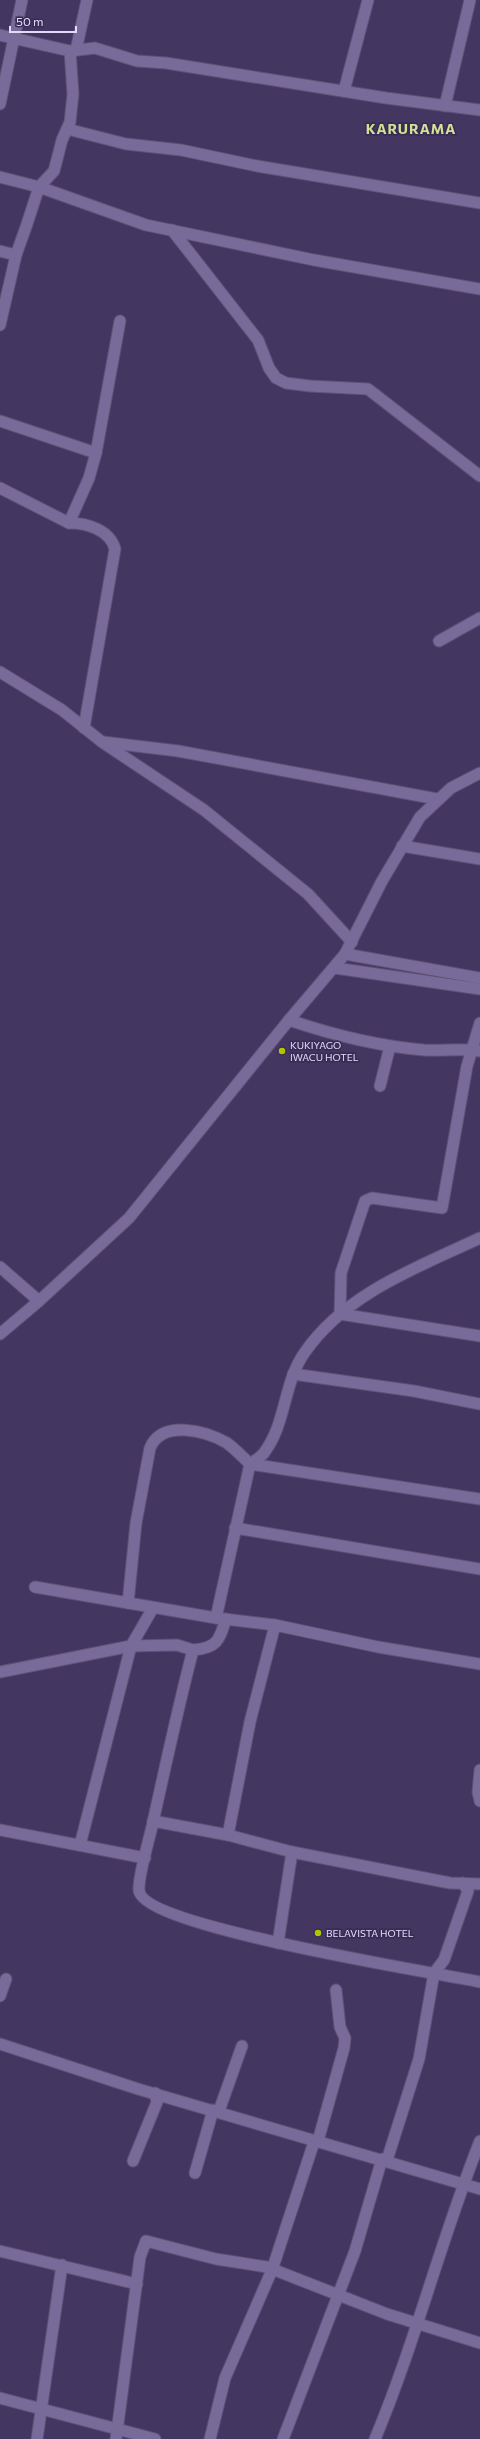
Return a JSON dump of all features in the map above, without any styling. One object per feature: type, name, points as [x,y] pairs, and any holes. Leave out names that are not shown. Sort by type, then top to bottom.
[{"type":"street","points":[[0,104],[22,0]]},
{"type":"street","points":[[0,325],[16,255],[39,187],[54,171],[62,140],[70,122],[73,94],[73,50],[87,0]]},
{"type":"street","points":[[344,90],[368,0]]},
{"type":"street","points":[[446,106],[470,0]]},
{"type":"street","points":[[0,36],[73,50],[95,48],[137,61],[166,63],[480,110]]},
{"type":"street","points":[[67,128],[126,144],[181,150],[236,162],[480,203]]},
{"type":"street","points":[[0,177],[39,187],[146,225],[314,260],[480,289]]},
{"type":"street","points":[[172,230],[258,340],[269,368],[276,378],[286,383],[310,386],[368,389],[480,476]]},
{"type":"street","points":[[0,251],[16,255]]},
{"type":"street","points":[[70,523],[89,478],[96,453],[120,321]]},
{"type":"street","points":[[0,421],[96,453]]},
{"type":"street","points":[[0,488],[70,523],[82,523],[106,534],[113,542],[116,549],[84,728]]},
{"type":"street","points":[[439,641],[480,618]]},
{"type":"street","points":[[0,672],[62,710],[102,742],[204,810],[308,894],[352,942]]},
{"type":"street","points":[[102,742],[178,751],[437,799]]},
{"type":"street","points":[[0,1334],[39,1301],[129,1218],[289,1020],[335,968],[352,942],[402,846],[420,817],[437,799],[451,788],[480,773]]},
{"type":"street","points":[[402,846],[480,859]]},
{"type":"street","points":[[345,954],[480,978]]},
{"type":"street","points":[[335,968],[480,989]]},
{"type":"street","points":[[289,1020],[319,1030],[390,1046],[426,1050],[476,1050]]},
{"type":"street","points":[[340,1314],[342,1273],[364,1201],[372,1198],[442,1208],[476,1050],[480,1023]]},
{"type":"street","points":[[380,1086],[390,1046]]},
{"type":"street","points":[[0,1672],[131,1646],[177,1645],[193,1650],[209,1648],[219,1640],[235,1528],[250,1464],[266,1451],[272,1439],[293,1374],[304,1352],[340,1314],[379,1286],[480,1238]]},
{"type":"street","points":[[0,1267],[39,1301]]},
{"type":"street","points":[[340,1314],[480,1336]]},
{"type":"street","points":[[293,1374],[414,1391],[480,1404]]},
{"type":"street","points":[[128,1603],[136,1522],[154,1440],[165,1433],[185,1430],[209,1435],[227,1444],[250,1464],[480,1499]]},
{"type":"street","points":[[235,1528],[480,1569]]},
{"type":"street","points":[[35,1587],[221,1619],[275,1625],[378,1647],[480,1664]]},
{"type":"street","points":[[80,1845],[131,1646],[153,1608]]},
{"type":"street","points":[[228,1835],[250,1722],[275,1625]]},
{"type":"street","points":[[193,1650],[175,1722],[145,1858],[139,1891],[143,1899],[156,1908],[231,1933],[480,1982]]},
{"type":"street","points":[[480,1770],[478,1792],[480,1801]]},
{"type":"street","points":[[154,1821],[228,1835],[292,1852],[465,1887],[478,1884]]},
{"type":"street","points":[[0,1830],[145,1858]]},
{"type":"street","points":[[278,1943],[292,1852]]},
{"type":"street","points":[[283,2439],[355,2251],[420,2054],[434,1973],[444,1960],[465,1887]]},
{"type":"street","points":[[444,1960],[457,1977]]},
{"type":"street","points":[[0,1996],[6,1979]]},
{"type":"street","points":[[210,2439],[225,2378],[272,2270],[313,2145],[318,2141],[345,2038],[340,2027],[336,1990]]},
{"type":"street","points":[[0,2044],[155,2093],[480,2189]]},
{"type":"street","points":[[195,2174],[216,2110],[242,2046]]},
{"type":"street","points":[[133,2161],[157,2102],[155,2093]]},
{"type":"street","points":[[375,2439],[419,2324],[463,2183],[480,2141]]},
{"type":"street","points":[[116,2439],[140,2257],[146,2241],[200,2256],[258,2265],[419,2324],[480,2343]]},
{"type":"street","points":[[0,2253],[62,2265],[137,2284]]},
{"type":"street","points":[[37,2439],[62,2265]]},
{"type":"street","points":[[0,2398],[155,2439]]},
{"type":"place","name":"KUKIYAGO IWACU HOTEL","points":[[282,1051]]},
{"type":"place","name":"BELAVISTA HOTEL","points":[[318,1933]]},
{"type":"district","name":"KARURAMA","points":[[411,129]]}]
